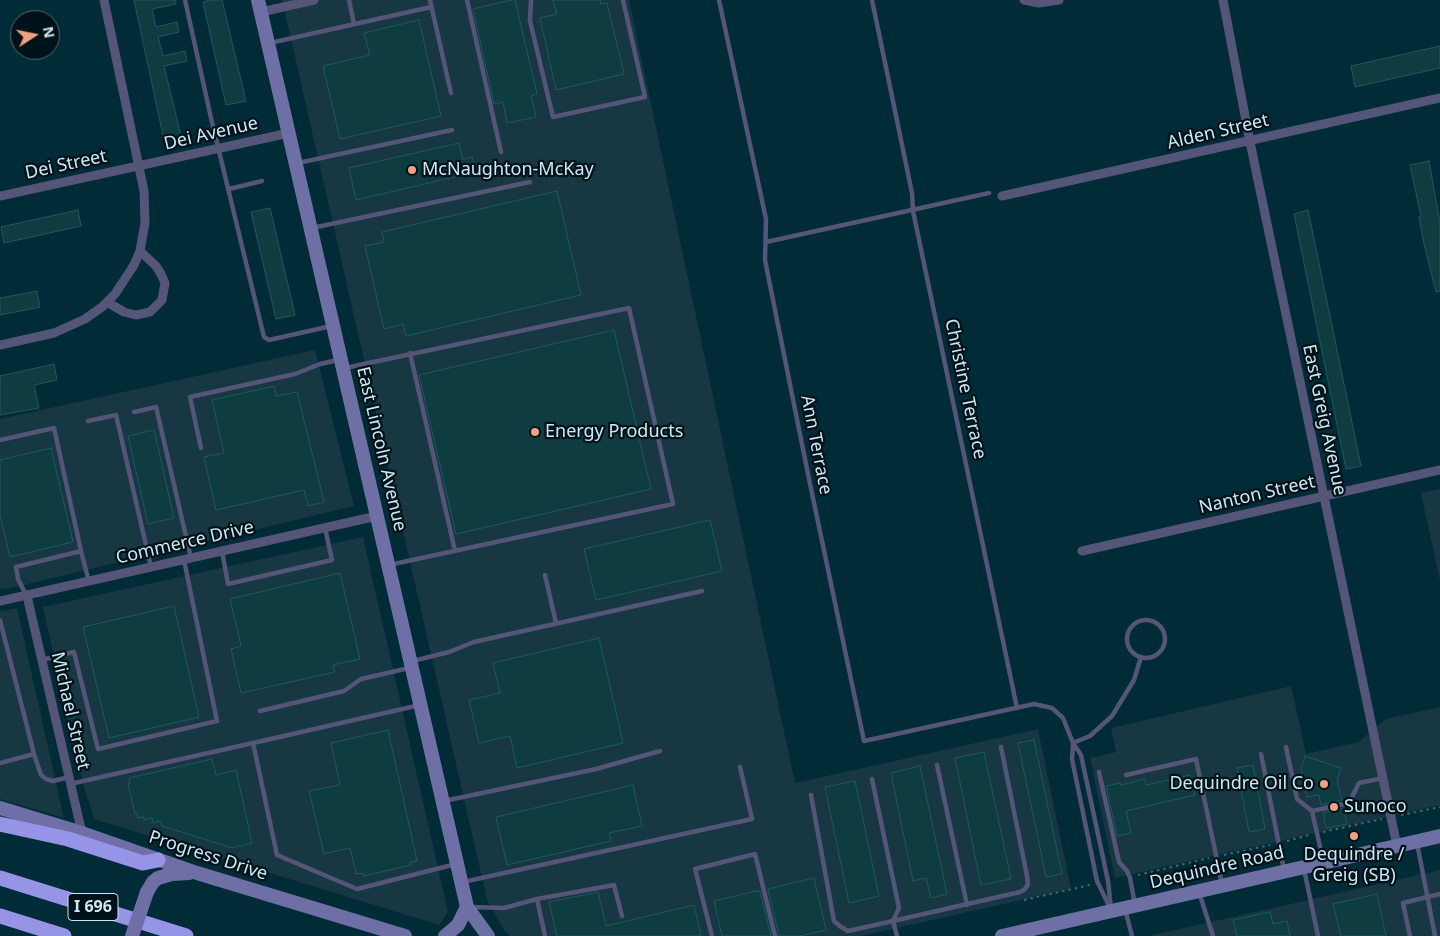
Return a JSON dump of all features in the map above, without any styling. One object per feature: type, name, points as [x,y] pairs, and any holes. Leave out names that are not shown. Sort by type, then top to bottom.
[{"type":"highway","points":[[0,824],[68,839],[143,863],[158,860]]},
{"type":"highway","name":"I 696","points":[[0,878],[186,936]]},
{"type":"highway","name":"I 696","points":[[0,916],[64,936]]},
{"type":"street","points":[[0,345],[39,337],[64,329],[85,319],[107,302],[125,280],[140,251],[146,212],[144,191],[104,0]]},
{"type":"street","points":[[260,6],[314,0]]},
{"type":"street","points":[[1024,0],[1039,3],[1059,0]]},
{"type":"street","name":"East Greig Avenue","points":[[1223,0],[1250,142],[1397,846]]},
{"type":"street","name":"East Lincoln Avenue","points":[[260,6],[467,907],[488,936]]},
{"type":"street","name":"Alden Street","points":[[1002,196],[1440,98]]},
{"type":"street","name":"Dei Avenue","points":[[139,166],[289,132]]},
{"type":"street","name":"Dei Street","points":[[0,194],[139,166]]},
{"type":"street","points":[[107,302],[124,312],[136,315],[150,312],[162,300],[165,283],[161,274],[156,266],[140,251]]},
{"type":"street","name":"Nanton Street","points":[[1082,551],[1440,470]]},
{"type":"street","name":"Commerce Drive","points":[[0,601],[378,516]]},
{"type":"street","name":"Michael Street","points":[[27,596],[82,833]]},
{"type":"street","name":"Progress Drive","points":[[0,808],[82,833],[197,873],[405,936]]},
{"type":"street","name":"Dequindre Road","points":[[1002,936],[1026,933],[1130,906],[1440,836]]},
{"type":"street","points":[[132,936],[146,892],[153,882],[164,876],[197,873]]},
{"type":"street","points":[[445,936],[458,924],[467,907]]},
{"type":"lane","points":[[185,0],[264,337],[269,340],[334,325]]},
{"type":"lane","points":[[349,0],[354,24]]},
{"type":"lane","points":[[430,0],[451,93]]},
{"type":"lane","points":[[467,0],[501,152]]},
{"type":"lane","points":[[531,0],[530,21],[553,117],[645,97],[623,0]]},
{"type":"lane","name":"Ann Terrace","points":[[719,0],[766,219],[765,260],[864,741],[1017,708]]},
{"type":"lane","name":"Christine Terrace","points":[[872,0],[912,193],[913,211],[1017,708]]},
{"type":"lane","points":[[268,44],[431,7]]},
{"type":"lane","points":[[296,163],[452,130]]},
{"type":"lane","points":[[229,189],[262,181]]},
{"type":"lane","points":[[311,228],[530,182]]},
{"type":"lane","points":[[766,242],[989,193]]},
{"type":"lane","points":[[201,448],[190,397],[295,374],[320,364],[342,364],[410,353],[629,308],[673,504],[389,565]]},
{"type":"lane","points":[[410,353],[455,551]]},
{"type":"lane","points":[[42,660],[74,652],[98,749],[216,721],[188,559],[156,407],[134,412]]},
{"type":"lane","points":[[88,421],[116,415],[151,567]]},
{"type":"lane","points":[[0,440],[54,428],[89,582]]},
{"type":"lane","points":[[222,551],[228,584],[332,560],[325,528]]},
{"type":"lane","points":[[27,596],[18,579],[16,567],[81,551]]},
{"type":"lane","points":[[545,576],[556,623]]},
{"type":"lane","points":[[260,711],[344,691],[361,679],[449,652],[474,642],[702,590]]},
{"type":"lane","points":[[0,620],[1,631],[34,754],[41,775],[53,781],[70,780],[253,743],[421,704]]},
{"type":"lane","points":[[1151,621],[1157,624],[1164,633],[1164,644],[1158,654],[1153,657],[1141,657],[1131,650],[1128,637],[1129,631],[1138,622],[1151,621]]},
{"type":"lane","points":[[1073,743],[1090,736],[1112,716],[1134,680],[1141,657]]},
{"type":"lane","points":[[1017,708],[1034,704],[1052,708],[1063,718],[1073,743],[1081,755],[1108,881],[1111,911]]},
{"type":"lane","points":[[253,743],[276,855],[357,889],[457,864]]},
{"type":"lane","points":[[1073,743],[1072,758],[1097,881],[1111,911]]},
{"type":"lane","points":[[811,795],[834,921],[848,931],[1020,892],[1028,884],[1001,747]]},
{"type":"lane","points":[[1286,747],[1297,799],[1312,811],[1323,863]]},
{"type":"lane","points":[[443,802],[596,769],[660,751]]},
{"type":"lane","points":[[0,763],[34,754]]},
{"type":"lane","points":[[1261,754],[1284,872]]},
{"type":"lane","points":[[1126,775],[1196,759],[1222,886]]},
{"type":"lane","points":[[937,765],[967,905]]},
{"type":"lane","points":[[462,882],[752,819],[740,767]]},
{"type":"lane","points":[[1099,772],[1119,862],[1130,878],[1132,936]]},
{"type":"lane","points":[[1312,811],[1349,803],[1359,783],[1383,778]]},
{"type":"lane","points":[[872,779],[899,908],[893,921],[897,936]]},
{"type":"lane","points":[[1416,842],[1435,936]]},
{"type":"lane","points":[[712,936],[695,868],[755,854],[774,936]]},
{"type":"lane","points":[[1304,867],[1318,936]]},
{"type":"lane","points":[[467,907],[504,908],[537,899],[614,885],[622,916]]},
{"type":"lane","points":[[1199,891],[1213,936]]},
{"type":"lane","points":[[1410,936],[1403,903],[1440,894]]},
{"type":"lane","points":[[537,899],[545,936]]},
{"type":"path","points":[[1400,815],[1440,806]]},
{"type":"shaded area","points":[[282,0],[629,0],[795,783],[1038,729],[1071,889],[861,936],[510,936],[504,930],[487,900]]},
{"type":"shaded area","points":[[315,350],[354,506],[11,588],[0,589],[0,419]]},
{"type":"shaded area","points":[[1440,489],[1440,581],[1421,493]]},
{"type":"shaded area","points":[[363,537],[448,912],[439,925],[94,819],[77,763],[43,607]]},
{"type":"shaded area","points":[[17,608],[64,818],[0,799],[0,611]]},
{"type":"shaded area","points":[[1291,686],[1306,754],[1358,742],[1386,719],[1440,707],[1440,805],[1115,878],[1090,758],[1116,752],[1111,728]]},
{"type":"shaded area","points":[[1440,870],[1440,936],[1148,936],[1291,904]]},
{"type":"building","points":[[134,0],[175,0],[176,4],[152,9],[156,27],[177,22],[179,32],[158,37],[163,56],[185,51],[187,61],[164,66],[181,136],[164,140]]},
{"type":"building","points":[[222,0],[246,101],[226,105],[203,2]]},
{"type":"building","points":[[515,0],[537,94],[531,96],[536,117],[507,123],[503,102],[494,104],[473,9]]},
{"type":"building","points":[[553,0],[600,0],[601,4],[607,3],[624,74],[556,90],[540,18],[557,14]]},
{"type":"building","points":[[419,20],[441,116],[340,139],[323,66],[370,55],[364,33]]},
{"type":"building","points":[[1440,46],[1440,68],[1355,87],[1351,66]]},
{"type":"building","name":"McNaughton-McKay","points":[[459,143],[463,159],[472,157],[476,172],[356,200],[349,168]]},
{"type":"building","points":[[1429,161],[1440,223],[1440,291],[1436,292],[1424,244],[1419,217],[1421,216],[1410,165]]},
{"type":"building","points":[[557,191],[581,295],[406,336],[403,324],[384,329],[365,246],[384,242],[382,232]]},
{"type":"building","points":[[270,208],[295,315],[276,319],[251,212]]},
{"type":"building","points":[[78,210],[81,226],[4,243],[1,227]]},
{"type":"building","points":[[1308,210],[1361,466],[1346,469],[1294,214]]},
{"type":"building","points":[[37,291],[40,307],[0,315],[0,298]]},
{"type":"building","name":"Energy Products","points":[[614,330],[651,489],[456,534],[419,375]]},
{"type":"building","points":[[54,364],[57,380],[34,385],[39,408],[0,415],[0,376]]},
{"type":"building","points":[[274,386],[276,396],[297,392],[324,502],[308,506],[304,490],[216,510],[204,457],[224,453],[212,400]]},
{"type":"building","points":[[154,430],[174,518],[148,524],[128,436]]},
{"type":"building","points":[[51,448],[73,542],[10,557],[0,515],[0,460]]},
{"type":"building","points":[[710,520],[722,571],[596,600],[584,549]]},
{"type":"building","points":[[340,573],[360,659],[333,665],[335,672],[241,693],[231,649],[241,646],[230,599]]},
{"type":"building","points":[[174,606],[199,717],[109,738],[83,627]]},
{"type":"building","points":[[599,638],[623,743],[517,768],[510,736],[479,743],[469,700],[500,693],[493,663]]},
{"type":"building","points":[[388,730],[417,861],[410,862],[411,865],[364,876],[363,873],[356,874],[350,848],[324,854],[309,791],[340,785],[331,743]]},
{"type":"building","points":[[1034,740],[1062,874],[1046,877],[1018,743]]},
{"type":"building","points":[[984,752],[1011,879],[981,885],[955,758]]},
{"type":"building","points":[[1305,756],[1341,768],[1337,780],[1342,800],[1321,805],[1319,795],[1307,797],[1301,768]]},
{"type":"building","points":[[212,759],[216,775],[236,770],[252,843],[232,848],[162,826],[160,821],[153,823],[152,818],[144,820],[144,817],[138,818],[137,813],[135,814],[128,784],[130,784],[129,778]]},
{"type":"building","points":[[1253,765],[1265,829],[1249,832],[1237,768]]},
{"type":"building","points":[[920,766],[947,894],[931,898],[926,878],[913,881],[891,773]]},
{"type":"building","points":[[1190,775],[1195,795],[1126,811],[1131,833],[1117,836],[1106,786],[1120,783],[1121,785],[1145,779],[1146,785]]},
{"type":"building","points":[[855,781],[879,896],[849,903],[825,787]]},
{"type":"building","points":[[633,785],[642,826],[609,833],[611,841],[507,865],[496,817]]},
{"type":"building","points":[[1344,808],[1347,824],[1326,828],[1323,813]]},
{"type":"building","points":[[814,878],[826,930],[800,936],[779,936],[768,889]]},
{"type":"building","points":[[760,891],[771,936],[722,936],[714,901]]},
{"type":"building","points":[[598,892],[606,926],[694,905],[701,936],[557,936],[549,902]]},
{"type":"building","points":[[1377,894],[1386,936],[1341,936],[1333,904]]},
{"type":"building","points":[[1270,912],[1273,924],[1287,921],[1290,936],[1237,936],[1233,920]]},
{"type":"place","name":"McNaughton-McKay","points":[[412,170]]},
{"type":"place","name":"Energy Products","points":[[535,432]]},
{"type":"place","name":"Dequindre Oil Co","points":[[1324,784]]},
{"type":"place","name":"Sunoco","points":[[1334,807]]},
{"type":"place","name":"Dequindre / Greig (SB)","points":[[1354,836]]}]
